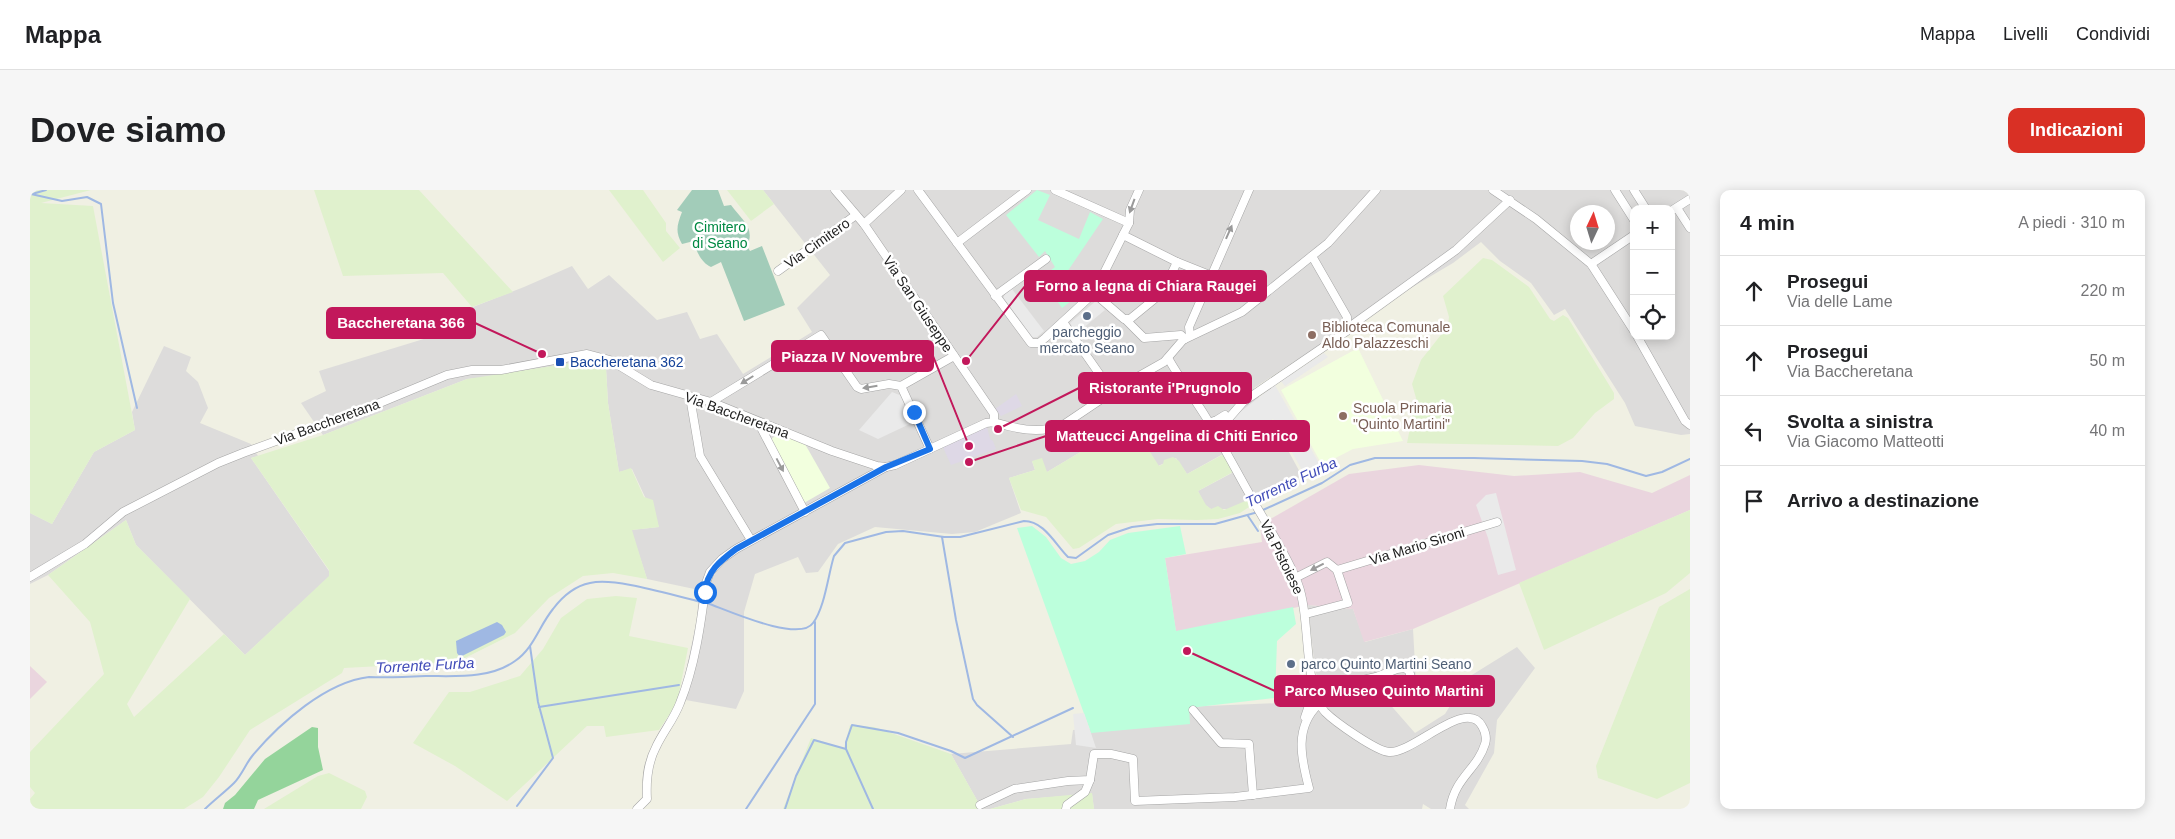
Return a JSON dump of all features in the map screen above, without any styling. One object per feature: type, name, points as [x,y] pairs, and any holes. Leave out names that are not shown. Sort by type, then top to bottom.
[{"type":"street","name":"Via San Giuseppe","points":[[835,190],[864,224],[954,356],[994,419]]},
{"type":"street","points":[[864,224],[901,190]]},
{"type":"street","points":[[918,190],[1031,344],[1039,343],[1094,293],[1129,223],[1130,210],[1139,190]]},
{"type":"street","points":[[957,244],[1028,190]]},
{"type":"street","points":[[1055,190],[1129,223]]},
{"type":"street","points":[[1187,338],[1188,327],[1249,190]]},
{"type":"street","points":[[637,809],[647,799],[646,779],[649,763],[680,705],[688,681],[703,610],[706,583],[710,572],[722,559],[751,540],[886,467],[994,419],[1033,431],[1063,425],[1168,358],[1187,338],[1221,324],[1242,312],[1328,243],[1376,190]]},
{"type":"street","points":[[1493,190],[1507,195],[1591,264],[1630,326]]},
{"type":"street","points":[[1615,190],[1630,214]]},
{"type":"street","points":[[1634,190],[1643,205]]},
{"type":"street","points":[[1209,423],[1225,415],[1236,405],[1344,334],[1348,325],[1456,250],[1507,195]]},
{"type":"street","points":[[1675,209],[1690,199]]},
{"type":"street","points":[[1675,211],[1690,228]]},
{"type":"street","name":"Via Cimitero","points":[[778,271],[856,215]]},
{"type":"street","points":[[1123,235],[1177,262],[1212,276]]},
{"type":"street","points":[[1591,264],[1630,238]]},
{"type":"street","points":[[1312,256],[1348,325]]},
{"type":"street","points":[[995,296],[1046,259]]},
{"type":"street","points":[[1128,320],[1163,292],[1177,262]]},
{"type":"street","points":[[1094,293],[1128,320],[1144,338],[1181,335],[1187,338]]},
{"type":"street","points":[[1063,322],[1112,392]]},
{"type":"street","points":[[711,402],[821,335],[857,387],[861,389],[889,384],[901,386],[954,356]]},
{"type":"street","points":[[1639,340],[1685,421],[1690,425]]},
{"type":"street","name":"Via Baccheretana","points":[[30,577],[85,544],[123,512],[218,463],[370,407],[447,375],[472,370],[501,370],[573,356],[595,355],[610,360],[642,381],[711,402],[832,451],[869,464],[886,467]]},
{"type":"street","name":"Via Pistoiese","points":[[1168,358],[1218,437],[1266,521],[1295,578],[1306,614],[1314,691],[1319,704],[1326,713],[1366,742],[1379,750],[1389,752],[1406,748],[1459,718],[1464,717],[1478,720],[1486,734],[1486,743],[1477,761],[1453,793],[1450,809]]},
{"type":"street","points":[[901,386],[930,449]]},
{"type":"street","points":[[690,397],[700,456],[751,540]]},
{"type":"street","points":[[1223,446],[1224,430],[1229,418],[1243,402]]},
{"type":"street","points":[[1218,437],[1225,415]]},
{"type":"street","points":[[758,422],[805,512]]},
{"type":"street","name":"Via Mario Sironi","points":[[1295,578],[1327,562],[1337,570],[1497,522]]},
{"type":"street","points":[[1306,614],[1348,604],[1337,570]]},
{"type":"street","points":[[1066,809],[1067,805],[1085,792],[1090,780],[1094,754],[1111,754],[1133,758],[1135,801],[1253,795],[1309,788],[1303,766],[1302,745],[1305,716],[1314,691],[1376,677]]},
{"type":"street","points":[[1305,724],[1309,714],[1319,704]]},
{"type":"street","points":[[1193,710],[1221,743],[1249,744],[1253,795]]},
{"type":"street","points":[[980,805],[1014,790],[1068,781],[1090,780]]},
{"type":"shaded area","points":[[30,190],[91,190],[41,203],[93,206],[135,430],[94,452],[52,524],[30,513]]},
{"type":"shaded area","points":[[314,190],[419,190],[513,292],[472,307],[443,273],[343,276]]},
{"type":"shaded area","points":[[609,190],[643,190],[666,223],[666,231],[680,248],[663,262]]},
{"type":"shaded area","points":[[727,190],[763,190],[774,204],[751,221]]},
{"type":"shaded area","points":[[763,190],[1690,190],[1690,434],[1681,435],[1635,426],[1625,403],[1565,309],[1554,315],[1531,283],[1500,261],[1481,242],[1453,263],[1362,317],[1254,388],[1302,476],[1230,509],[1211,509],[1205,505],[1198,491],[1232,473],[1223,454],[1187,474],[1176,458],[1158,466],[1131,422],[1047,472],[1032,461],[1035,470],[1009,478],[1021,513],[975,532],[952,534],[875,527],[838,544],[818,572],[806,573],[798,557],[755,574],[744,612],[744,691],[736,709],[680,699],[697,619],[699,590],[647,579],[631,530],[659,527],[632,469],[619,472],[608,403],[606,368],[467,379],[323,435],[301,403],[326,391],[319,371],[476,323],[468,309],[572,266],[588,289],[609,275],[657,320],[687,312],[700,339],[717,334],[743,374],[812,332],[797,308],[830,275]]},
{"type":"shaded area","points":[[1483,258],[1492,260],[1529,287],[1550,319],[1554,321],[1563,315],[1568,318],[1614,393],[1614,399],[1595,413],[1573,438],[1558,446],[1407,443],[1416,398],[1412,384],[1421,360],[1448,326],[1449,317],[1443,296]]},
{"type":"shaded area","points":[[1012,289],[1044,331],[1037,337],[1030,337],[1003,299],[1005,294]]},
{"type":"shaded area","name":"parcheggio mercato Seano","points":[[1097,300],[1105,310],[1076,334],[1070,323]]},
{"type":"shaded area","points":[[164,346],[191,357],[186,371],[198,382],[208,408],[200,423],[251,444],[258,456],[251,458],[329,571],[330,576],[245,655],[136,545],[126,520],[48,575],[30,584],[30,513],[52,524],[94,452],[135,430],[132,412]]},
{"type":"shaded area","name":"Scuola Primaria \"Quinto Martini\"","points":[[1358,348],[1403,441],[1353,449],[1322,465],[1281,390]]},
{"type":"shaded area","points":[[1324,353],[1328,357],[1285,386],[1281,381]]},
{"type":"shaded area","points":[[585,361],[606,368],[608,403],[619,472],[631,468],[644,497],[653,500],[659,527],[632,530],[647,579],[613,573],[583,576],[549,598],[515,633],[457,662],[344,668],[342,673],[250,730],[219,777],[203,797],[184,809],[30,809],[30,799],[35,793],[30,787],[30,752],[104,674],[90,622],[48,575],[126,520],[136,545],[190,599],[127,704],[134,717],[224,634],[245,655],[329,576],[329,570],[251,458],[323,435],[467,379]]},
{"type":"shaded area","points":[[1275,385],[1320,465],[1302,470],[1273,419],[1230,444],[1227,438],[1235,416]]},
{"type":"shaded area","points":[[892,392],[902,396],[914,422],[878,439],[859,430]]},
{"type":"shaded area","points":[[1016,394],[1022,406],[1001,416],[995,409]]},
{"type":"shaded area","points":[[1131,422],[1159,466],[1163,464],[1164,460],[1173,457],[1179,461],[1187,474],[1224,454],[1233,472],[1198,491],[1206,505],[1211,509],[1218,506],[1224,510],[1250,499],[1252,505],[1240,513],[1218,519],[1158,519],[1116,524],[1079,548],[1073,549],[1046,517],[1021,510],[1009,478],[1035,470],[1032,461],[1042,458],[1047,472]]},
{"type":"shaded area","points":[[986,423],[990,439],[993,441],[996,449],[951,465],[941,443]]},
{"type":"shaded area","points":[[779,433],[805,444],[830,488],[804,503],[770,440]]},
{"type":"shaded area","points":[[1419,465],[1514,476],[1580,472],[1652,493],[1690,475],[1690,510],[1413,629],[1364,642],[1353,609],[1308,605],[1176,632],[1165,558],[1262,542],[1260,525],[1349,474]]},
{"type":"shaded area","points":[[1496,493],[1516,570],[1498,575],[1488,538],[1476,505],[1486,495]]},
{"type":"shaded area","points":[[1690,510],[1690,573],[1666,593],[1544,650],[1519,583]]},
{"type":"shaded area","points":[[1690,589],[1690,783],[1657,799],[1598,778],[1596,766],[1659,607]]},
{"type":"shaded area","points":[[616,596],[637,598],[629,636],[688,648],[677,703],[659,730],[606,737],[604,726],[587,726],[507,801],[455,766],[413,743],[449,692],[470,692],[520,676],[543,649],[561,618],[587,599]]},
{"type":"shaded area","points":[[1308,605],[1353,609],[1365,642],[1413,629],[1416,682],[1387,701],[1415,733],[1445,714],[1467,678],[1517,647],[1535,668],[1497,720],[1494,753],[1465,805],[1469,809],[1431,809],[1423,804],[1422,809],[1094,809],[1092,794],[1026,799],[990,809],[982,809],[951,754],[1071,744],[1073,730],[1182,723],[1182,707],[1306,702],[1326,704],[1315,670]]},
{"type":"shaded area","points":[[30,666],[47,682],[30,699]]},
{"type":"shaded area","points":[[1084,713],[1096,748],[1076,745],[1073,714]]},
{"type":"shaded area","points":[[850,725],[874,727],[951,754],[982,809],[783,809],[811,738],[844,748]]},
{"type":"shaded area","points":[[329,773],[365,791],[367,797],[361,809],[264,809],[318,776]]},
{"type":"shaded area","points":[[1092,793],[1094,809],[990,809],[1026,799]]},
{"type":"green space","name":"Cimitero di Seano","points":[[692,190],[718,190],[724,206],[731,205],[743,219],[750,234],[747,246],[750,251],[762,246],[785,305],[744,321],[721,262],[711,267],[700,257],[694,241],[682,244],[678,236],[682,212],[677,210]]},
{"type":"green space","points":[[1037,190],[1050,195],[1038,220],[1079,239],[1090,212],[1103,219],[1063,278],[1084,291],[1062,308],[1041,278],[1055,267],[1045,251],[1039,257],[1006,215]]},
{"type":"green space","points":[[1032,526],[1046,537],[1061,558],[1071,564],[1085,561],[1099,552],[1110,540],[1128,533],[1180,526],[1186,554],[1165,558],[1176,631],[1293,607],[1296,624],[1277,641],[1275,698],[1189,708],[1190,724],[1091,733],[1017,528]]},
{"type":"green space","points":[[312,727],[318,728],[318,747],[323,770],[258,800],[254,809],[223,809],[225,803],[235,795],[265,759]]},
{"type":"water","points":[[497,622],[502,625],[506,632],[504,635],[460,657],[457,653],[456,641]]},
{"type":"waterway","points":[[32,194],[46,190]]},
{"type":"waterway","points":[[31,194],[62,201],[87,197],[101,204],[113,303],[137,408]]},
{"type":"waterway","name":"Torrente Furba","points":[[1263,510],[1322,483],[1350,465],[1375,458],[1582,461],[1607,464],[1646,476],[1662,472],[1690,459]]},
{"type":"waterway","name":"Torrente Furba","points":[[707,603],[762,623],[793,629],[805,628],[813,623],[817,616],[826,591],[834,556],[845,543],[886,532],[903,531],[944,537],[960,537],[1024,521],[1031,522],[1043,529],[1068,557],[1076,558],[1108,535],[1132,527],[1157,524],[1215,524],[1258,512]]},
{"type":"waterway","points":[[1248,516],[1258,531]]},
{"type":"waterway","points":[[942,537],[956,620],[973,699],[977,705],[1013,737]]},
{"type":"waterway","name":"Torrente Furba","points":[[205,809],[234,783],[253,755],[276,730],[321,695],[353,680],[369,677],[461,676],[484,674],[505,667],[522,656],[527,650],[560,600],[584,584],[601,582],[630,585],[702,602]]},
{"type":"waterway","points":[[746,809],[815,704],[815,622]]},
{"type":"waterway","points":[[517,806],[553,758],[538,702],[530,646]]},
{"type":"waterway","points":[[539,707],[679,685]]},
{"type":"waterway","points":[[873,809],[846,749],[846,742],[852,725],[898,733],[951,751],[965,758],[1073,708]]},
{"type":"waterway","points":[[785,809],[796,776],[814,740],[846,749]]},
{"type":"place","name":"parcheggio mercato Seano","points":[[1087,316]]},
{"type":"place","name":"Biblioteca Comunale Aldo Palazzeschi","points":[[1312,335]]},
{"type":"place","name":"Baccheretana 366","points":[[542,354]]},
{"type":"place","name":"Forno a legna di Chiara Raugei","points":[[966,361]]},
{"type":"place","name":"Baccheretana 362","points":[[560,362]]},
{"type":"place","name":"Scuola Primaria \"Quinto Martini\"","points":[[1343,416]]},
{"type":"place","name":"Ristorante i'Prugnolo","points":[[998,429]]},
{"type":"place","name":"Piazza IV Novembre","points":[[969,446]]},
{"type":"place","name":"Matteucci Angelina di Chiti Enrico","points":[[969,462]]},
{"type":"place","name":"Parco Museo Quinto Martini","points":[[1187,651]]},
{"type":"place","name":"parco Quinto Martini Seano","points":[[1291,664]]},
{"type":"route","points":[[705,592],[710,572],[722,559],[736,549],[886,467],[895,465],[930,449],[914,412]]}]
